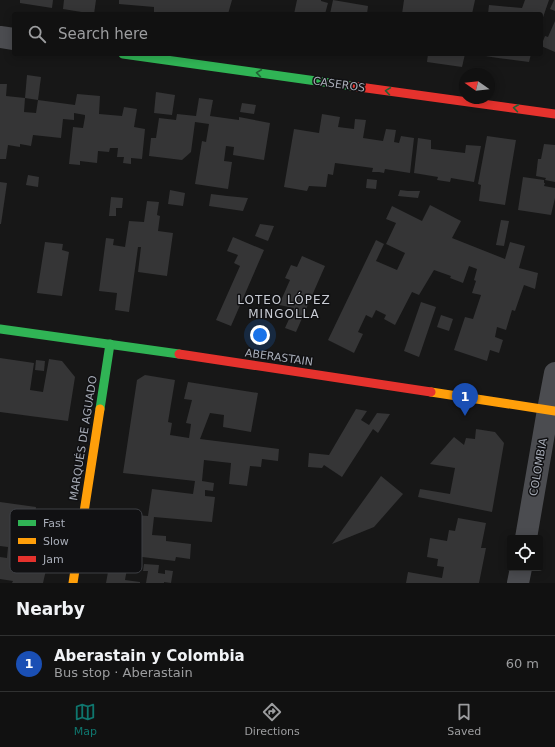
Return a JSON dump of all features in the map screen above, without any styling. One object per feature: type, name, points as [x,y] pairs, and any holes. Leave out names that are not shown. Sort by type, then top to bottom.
[{"type":"street","points":[[0,37],[12,39]]},
{"type":"street","name":"CASEROS","points":[[137,56],[555,114]]},
{"type":"street","name":"ABERASTAIN","points":[[0,330],[110,344],[551,410]]},
{"type":"street","name":"MARQUÉS DE AGUADO","points":[[84,509],[110,344]]},
{"type":"street","name":"COLOMBIA","points":[[527,535],[551,410],[555,373]]},
{"type":"street","points":[[518,583],[520,571]]},
{"type":"street","name":"MARQUÉS DE AGUADO","points":[[73,583],[75,573]]},
{"type":"building","points":[[20,0],[53,0],[52,8],[20,3]]},
{"type":"building","points":[[64,0],[96,0],[94,12],[82,12],[63,9]]},
{"type":"building","points":[[119,0],[232,0],[229,12],[154,12],[154,7],[119,4]]},
{"type":"building","points":[[297,0],[321,0],[328,3],[326,12],[294,12]]},
{"type":"building","points":[[333,0],[368,6],[367,12],[330,12]]},
{"type":"building","points":[[404,0],[475,0],[472,12],[402,12]]},
{"type":"building","points":[[525,0],[549,0],[543,17],[543,12],[488,12],[489,5],[522,8]]},
{"type":"building","points":[[555,0],[555,11],[550,9]]},
{"type":"building","points":[[555,21],[555,52],[543,47],[545,36],[548,37]]},
{"type":"building","points":[[428,56],[465,56],[462,67],[427,62]]},
{"type":"building","points":[[485,56],[530,56],[529,62]]},
{"type":"building","points":[[27,75],[41,77],[38,100],[25,98]]},
{"type":"building","points":[[0,84],[7,84],[6,96],[25,98],[24,112],[36,113],[38,100],[75,105],[77,94],[100,96],[99,114],[122,116],[124,107],[137,109],[134,127],[145,129],[142,159],[131,158],[131,164],[123,163],[124,157],[117,157],[118,148],[110,148],[109,152],[98,151],[97,163],[80,161],[80,165],[69,164],[73,127],[83,128],[85,117],[85,115],[74,113],[74,120],[63,119],[61,138],[33,135],[31,146],[20,144],[20,147],[8,145],[6,159],[0,159]]},
{"type":"building","points":[[156,92],[175,95],[172,115],[154,113]]},
{"type":"building","points":[[199,98],[213,100],[210,116],[239,120],[239,117],[270,123],[264,160],[233,155],[234,147],[226,146],[224,161],[232,162],[228,189],[195,184],[202,141],[206,142],[209,124],[195,122],[191,152],[182,160],[149,156],[151,138],[156,138],[159,118],[176,120],[177,114],[196,116]]},
{"type":"building","points":[[242,103],[256,105],[254,114],[240,112]]},
{"type":"building","points":[[322,114],[340,117],[338,127],[354,129],[355,119],[366,120],[363,138],[383,141],[386,129],[396,130],[394,142],[399,143],[401,136],[414,138],[410,173],[385,169],[384,173],[372,172],[373,168],[335,163],[333,175],[328,174],[326,187],[309,186],[307,191],[284,187],[294,129],[319,133]]},
{"type":"building","points":[[487,136],[516,140],[505,205],[479,201],[481,185],[478,184]]},
{"type":"building","points":[[418,138],[431,140],[431,149],[465,153],[466,145],[481,146],[474,182],[451,178],[450,182],[437,180],[438,177],[414,173]]},
{"type":"building","points":[[544,144],[555,145],[555,182],[536,176],[538,159],[541,159]]},
{"type":"building","points":[[28,175],[39,177],[38,187],[26,185]]},
{"type":"building","points":[[523,177],[544,180],[544,186],[555,188],[555,198],[551,215],[518,210]]},
{"type":"building","points":[[367,179],[377,180],[376,189],[366,188]]},
{"type":"building","points":[[0,182],[7,183],[1,224],[0,224]]},
{"type":"building","points":[[170,190],[185,193],[183,206],[168,204]]},
{"type":"building","points":[[400,190],[420,191],[418,198],[398,196]]},
{"type":"building","points":[[211,194],[248,198],[243,211],[209,206]]},
{"type":"building","points":[[111,197],[123,198],[122,208],[116,208],[116,216],[109,216]]},
{"type":"building","points":[[147,201],[159,202],[157,215],[160,216],[158,231],[173,233],[167,276],[138,272],[141,247],[138,247],[129,312],[115,310],[117,293],[99,291],[106,238],[114,239],[113,245],[125,247],[129,221],[144,222]]},
{"type":"building","points":[[430,205],[461,221],[452,238],[505,259],[510,242],[525,246],[519,268],[538,273],[535,289],[524,285],[515,311],[512,310],[506,330],[497,327],[495,337],[503,340],[499,353],[490,350],[487,361],[454,350],[465,317],[473,319],[481,295],[472,293],[476,281],[474,280],[477,269],[469,266],[463,283],[450,278],[451,276],[434,270],[419,295],[412,292],[395,325],[384,319],[386,315],[376,310],[372,318],[366,315],[358,332],[363,334],[354,353],[328,340],[376,240],[384,244],[376,261],[397,270],[405,253],[386,244],[396,223],[386,219],[392,206],[422,221]]},
{"type":"building","points":[[501,220],[509,221],[504,246],[496,245]]},
{"type":"building","points":[[260,224],[274,226],[268,241],[255,236]]},
{"type":"building","points":[[233,237],[264,250],[231,326],[216,320],[240,266],[234,263],[238,255],[227,251]]},
{"type":"building","points":[[45,242],[63,244],[62,250],[69,252],[62,296],[37,293]]},
{"type":"building","points":[[302,256],[325,266],[296,332],[285,328],[294,308],[279,305],[290,280],[285,278],[291,265],[297,267]]},
{"type":"building","points":[[421,302],[436,307],[419,357],[404,351]]},
{"type":"building","points":[[441,315],[453,319],[449,331],[437,327]]},
{"type":"building","points":[[0,358],[34,363],[30,390],[43,392],[49,359],[62,361],[75,377],[68,421],[0,412]]},
{"type":"building","points":[[36,360],[45,361],[44,371],[35,370]]},
{"type":"building","points":[[145,375],[175,380],[168,422],[172,423],[170,435],[189,438],[191,424],[186,423],[192,400],[184,399],[188,382],[258,393],[251,432],[223,427],[224,415],[210,413],[200,439],[279,449],[278,461],[262,459],[261,467],[250,466],[247,486],[229,484],[231,463],[204,460],[202,481],[214,483],[213,491],[205,490],[205,496],[215,497],[212,522],[154,517],[152,535],[166,536],[166,541],[191,544],[190,559],[176,557],[175,561],[142,557],[142,516],[148,516],[152,489],[193,494],[195,481],[123,473],[137,380]]},
{"type":"building","points":[[356,409],[367,411],[361,420],[369,425],[377,413],[390,414],[378,433],[373,429],[342,477],[324,465],[322,468],[308,467],[309,453],[329,455]]},
{"type":"building","points":[[476,429],[495,432],[504,443],[492,512],[418,497],[420,489],[450,494],[455,468],[430,464],[454,437],[464,445],[466,438],[475,439]]},
{"type":"building","points":[[381,476],[403,494],[374,527],[332,544]]},
{"type":"building","points":[[0,502],[36,507],[36,509],[10,509],[10,573],[45,573],[43,583],[12,583],[13,581],[0,579],[0,557],[7,558],[8,547],[0,546]]},
{"type":"building","points":[[458,518],[486,523],[481,548],[486,548],[479,583],[406,583],[408,572],[442,578],[444,567],[437,566],[438,559],[427,557],[430,538],[447,541],[449,530],[455,531]]},
{"type":"building","points":[[144,564],[159,565],[158,573],[165,574],[165,570],[173,571],[171,583],[146,583],[148,571],[143,571]]},
{"type":"building","points":[[108,573],[126,573],[125,580],[140,582],[140,583],[106,583]]},
{"type":"traffic: fast","points":[[137,56],[352,86]]},
{"type":"traffic: fast","points":[[0,329],[179,354]]},
{"type":"traffic: fast","points":[[100,409],[110,344]]},
{"type":"traffic: slow","points":[[431,392],[555,411]]},
{"type":"traffic: slow","points":[[84,509],[100,409]]},
{"type":"traffic: slow","points":[[73,583],[75,573]]},
{"type":"traffic: jam","points":[[352,86],[555,114]]},
{"type":"traffic: jam","points":[[179,354],[431,392]]},
{"type":"place","name":"Aberastain y Colombia","points":[[465,416]]},
{"type":"district","name":"LOTEO LÓPEZ MINGOLLA","points":[[284,307]]}]
